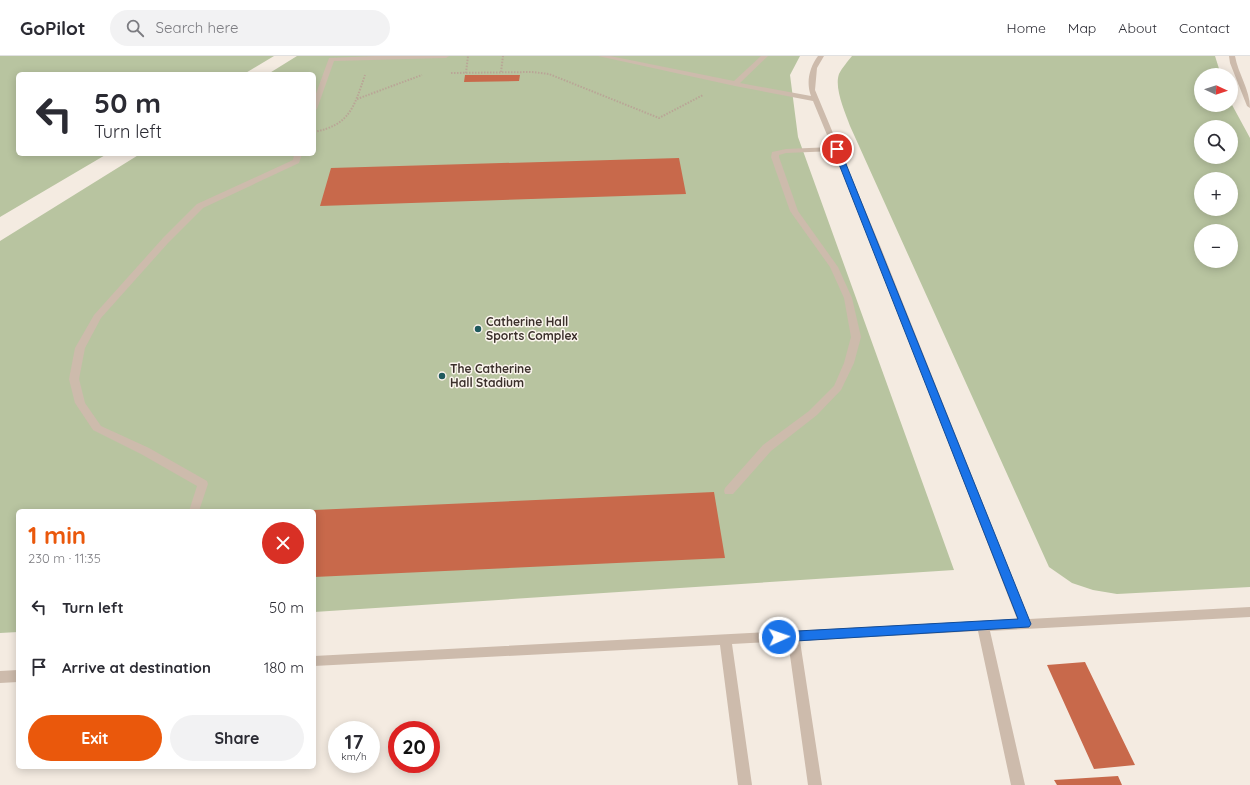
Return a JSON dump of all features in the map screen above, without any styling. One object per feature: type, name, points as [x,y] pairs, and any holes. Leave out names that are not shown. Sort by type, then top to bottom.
[{"type":"street","points":[[316,103],[331,59],[446,56]]},
{"type":"street","points":[[601,56],[815,99]]},
{"type":"street","points":[[735,84],[765,56]]},
{"type":"street","points":[[821,56],[815,63],[812,74],[812,90],[815,99],[837,149],[1025,624]]},
{"type":"street","points":[[1232,56],[1250,105]]},
{"type":"street","points":[[729,491],[767,448],[813,413],[838,388],[849,363],[856,337],[848,298],[834,267],[794,210],[775,157],[775,154],[778,152],[837,149]]},
{"type":"street","points":[[195,509],[203,484],[145,451],[97,428],[80,403],[74,379],[80,348],[96,317],[166,240],[200,206],[296,161],[297,156]]},
{"type":"street","points":[[316,661],[1250,612]]},
{"type":"street","points":[[983,626],[1018,785]]},
{"type":"street","points":[[793,636],[815,785]]},
{"type":"street","points":[[725,640],[745,785]]},
{"type":"street","points":[[0,677],[16,676]]},
{"type":"path","points":[[466,73],[468,56]]},
{"type":"path","points":[[501,72],[503,56]]},
{"type":"path","points":[[316,132],[330,128],[345,120],[357,99],[371,58]]},
{"type":"path","points":[[446,73],[532,72],[549,74],[659,118]]},
{"type":"path","points":[[357,99],[408,79],[424,75]]},
{"type":"green space","points":[[0,56],[274,56],[247,72],[16,72],[16,156],[104,156],[0,217]]},
{"type":"green space","name":"The Catherine Hall Stadium","points":[[297,56],[800,56],[790,75],[798,137],[954,570],[316,612],[316,509],[16,509],[16,632],[0,633],[0,241],[137,156],[316,156],[316,72],[271,72]]},
{"type":"green space","points":[[852,56],[1215,56],[1219,68],[1194,68],[1194,112],[1236,112],[1250,138],[1250,587],[1117,594],[1093,590],[1072,583],[1049,567],[850,126],[839,93],[838,80],[840,72]]},
{"type":"building","points":[[465,75],[520,75],[519,81],[464,82]]},
{"type":"building","points":[[679,158],[686,194],[320,206],[331,168]]},
{"type":"building","points":[[714,492],[725,558],[316,577],[316,510]]},
{"type":"building","points":[[1085,662],[1135,765],[1094,769],[1047,665]]},
{"type":"building","points":[[1118,776],[1122,785],[1057,785],[1054,780]]},
{"type":"place","name":"Catherine Hall Sports Complex","points":[[478,329]]},
{"type":"place","name":"The Catherine Hall Stadium","points":[[442,376]]},
{"type":"route","points":[[779,637],[1025,624],[837,149]]}]
